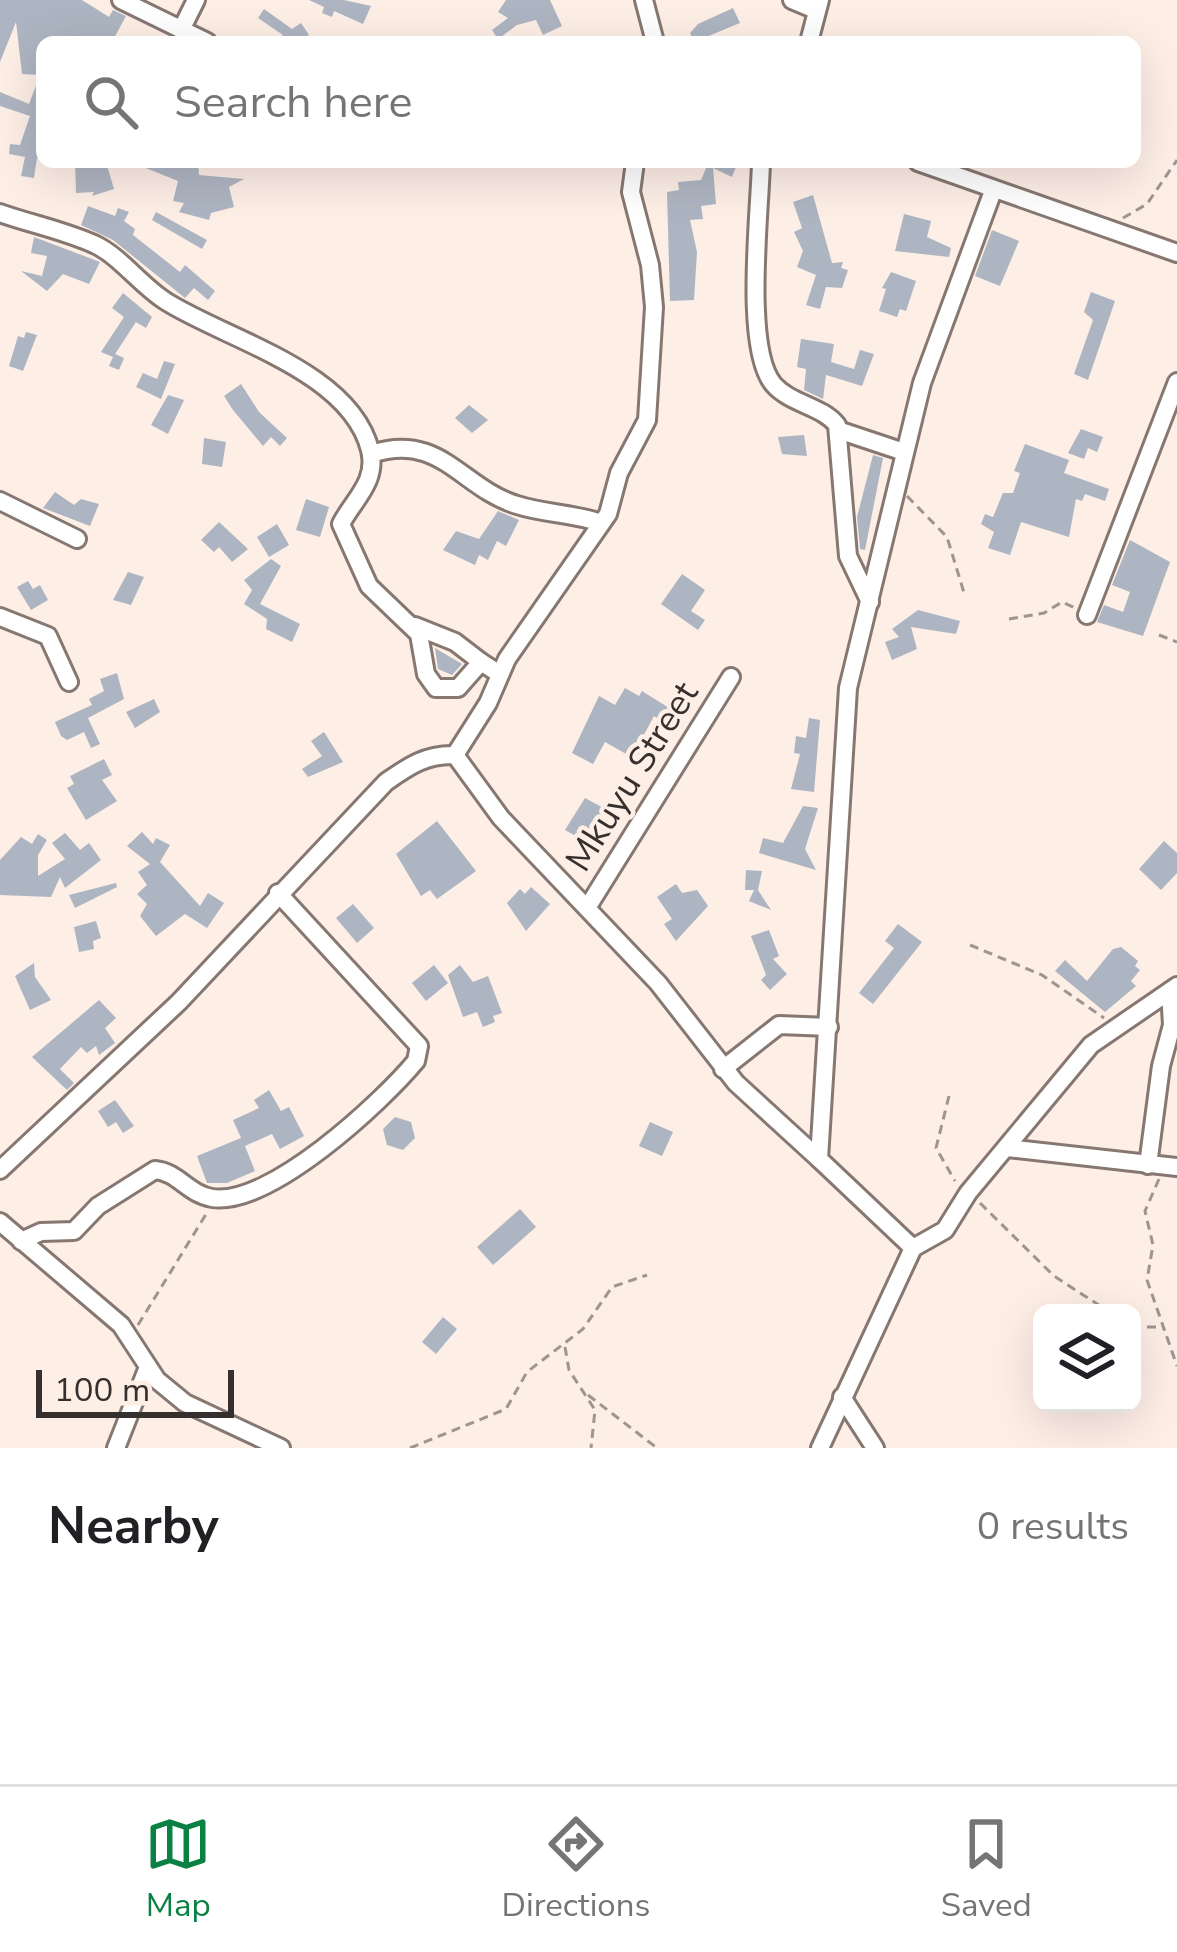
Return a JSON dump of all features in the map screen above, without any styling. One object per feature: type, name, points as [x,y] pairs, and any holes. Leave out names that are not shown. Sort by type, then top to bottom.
[{"type":"street","points":[[121,0],[194,36]]},
{"type":"street","points":[[181,30],[196,0]]},
{"type":"street","points":[[644,0],[653,36]]},
{"type":"street","points":[[792,0],[818,5],[810,36]]},
{"type":"street","points":[[0,1170],[91,1079],[179,1002],[386,782],[413,762],[455,755],[488,703],[498,673],[601,523],[628,453],[647,420],[654,307],[650,265],[632,192],[634,168]]},
{"type":"street","points":[[761,168],[758,312],[765,370],[778,390],[833,419],[838,430],[847,551],[870,602]]},
{"type":"street","points":[[934,168],[1177,253]]},
{"type":"street","points":[[819,1159],[846,703],[904,452],[938,329],[993,191]]},
{"type":"street","points":[[0,213],[102,248],[172,305],[266,348],[339,402],[371,454],[366,487],[341,529],[376,596],[415,626],[455,642],[498,673]]},
{"type":"street","points":[[1088,614],[1177,382]]},
{"type":"street","points":[[838,430],[904,452]]},
{"type":"street","points":[[371,454],[405,446],[422,451],[514,505],[566,511],[601,523]]},
{"type":"street","points":[[0,502],[77,539]]},
{"type":"street","points":[[0,617],[48,636],[69,682]]},
{"type":"street","points":[[415,626],[426,674],[436,688],[458,688],[481,662]]},
{"type":"street","name":"Mkuyu Street","points":[[587,908],[730,677]]},
{"type":"street","points":[[455,755],[501,818],[658,983],[723,1069],[913,1248]]},
{"type":"street","points":[[21,1240],[41,1232],[74,1231],[98,1206],[154,1170],[174,1174],[190,1190],[215,1199],[266,1184],[316,1152],[394,1085],[420,1052],[397,1019],[278,893]]},
{"type":"street","points":[[820,1448],[913,1248],[945,1230],[968,1193],[1079,1058],[1114,1025],[1173,988]]},
{"type":"street","points":[[1006,1148],[1163,1166],[1160,1066],[1172,1025],[1173,988]]},
{"type":"street","points":[[723,1069],[779,1024],[829,1027]]},
{"type":"street","points":[[0,1222],[133,1339],[148,1366],[184,1403],[281,1448]]},
{"type":"street","points":[[116,1448],[148,1366]]},
{"type":"street","points":[[842,1397],[875,1448]]},
{"type":"street","points":[[98,1448],[121,1428]]},
{"type":"path","points":[[1092,224],[1136,213],[1177,160]]},
{"type":"path","points":[[896,488],[927,511],[947,537],[964,596]]},
{"type":"path","points":[[1009,619],[1044,614],[1063,602],[1088,614]]},
{"type":"path","points":[[1159,635],[1177,643]]},
{"type":"path","points":[[970,945],[1042,975],[1114,1025]]},
{"type":"path","points":[[949,1096],[937,1151],[947,1173],[1027,1244],[1054,1276],[1097,1304]]},
{"type":"path","points":[[1163,1166],[1145,1218],[1153,1245],[1147,1280],[1177,1366]]},
{"type":"path","points":[[133,1339],[215,1199]]},
{"type":"path","points":[[410,1448],[506,1409],[527,1372],[583,1329],[612,1287],[647,1275]]},
{"type":"path","points":[[1141,1327],[1165,1327]]},
{"type":"path","points":[[565,1345],[569,1370],[596,1411],[591,1448]]},
{"type":"path","points":[[586,1394],[657,1448]]},
{"type":"building","points":[[0,0],[82,0],[109,17],[113,10],[126,16],[115,36],[36,36],[36,75],[22,74],[16,22],[0,62]]},
{"type":"building","points":[[309,0],[371,6],[363,24],[334,11],[332,17],[322,13],[324,7]]},
{"type":"building","points":[[506,0],[550,0],[562,26],[543,35],[536,20],[496,36],[492,30],[508,18],[498,12]]},
{"type":"building","points":[[733,8],[740,23],[709,36],[691,36],[698,24]]},
{"type":"building","points":[[264,9],[292,29],[301,23],[309,35],[282,36],[258,18]]},
{"type":"building","points":[[36,86],[34,178],[21,176],[25,157],[9,154],[10,144],[20,145],[30,116],[0,106],[0,92],[29,104]]},
{"type":"building","points":[[75,168],[108,168],[114,189],[92,196],[94,192],[76,193]]},
{"type":"building","points":[[146,168],[198,168],[199,175],[244,179],[229,187],[234,207],[211,213],[209,220],[179,212],[184,203],[173,201],[178,181]]},
{"type":"building","points":[[706,168],[713,168],[716,204],[701,206],[703,219],[690,220],[697,252],[694,300],[670,301],[667,192],[679,190],[678,182],[701,180]]},
{"type":"building","points":[[713,168],[736,168],[732,177]]},
{"type":"building","points":[[813,195],[832,263],[843,262],[841,268],[848,270],[842,288],[826,287],[820,309],[806,305],[816,275],[797,267],[803,251],[794,232],[802,228],[793,202]]},
{"type":"building","points":[[88,206],[115,216],[118,208],[129,212],[124,221],[135,229],[133,235],[180,272],[185,265],[215,291],[208,300],[194,288],[185,298],[113,240],[81,225]]},
{"type":"building","points":[[156,212],[207,240],[202,249],[152,220]]},
{"type":"building","points":[[904,214],[931,221],[927,237],[951,248],[949,257],[895,251]]},
{"type":"building","points":[[992,230],[1019,241],[1000,286],[975,276]]},
{"type":"building","points":[[34,237],[100,262],[89,284],[63,274],[47,291],[21,271],[42,276],[47,256],[31,253]]},
{"type":"building","points":[[891,272],[916,281],[906,311],[900,309],[897,317],[879,311],[886,289],[882,288]]},
{"type":"building","points":[[1091,292],[1115,301],[1088,380],[1074,374],[1093,320],[1084,312]]},
{"type":"building","points":[[123,293],[152,317],[146,328],[136,322],[115,354],[124,358],[119,370],[109,366],[113,357],[101,352],[124,317],[112,308]]},
{"type":"building","points":[[26,332],[37,335],[23,371],[9,366],[18,336],[24,338]]},
{"type":"building","points":[[801,339],[834,344],[831,362],[854,369],[860,350],[874,354],[862,386],[826,375],[823,399],[804,390],[806,369],[797,367]]},
{"type":"building","points":[[164,361],[175,364],[161,399],[136,387],[143,373],[157,379]]},
{"type":"building","points":[[241,384],[259,412],[287,438],[280,446],[271,437],[263,446],[224,396]]},
{"type":"building","points":[[168,395],[184,400],[168,434],[151,425]]},
{"type":"building","points":[[469,405],[488,420],[472,433],[455,418]]},
{"type":"building","points":[[1081,429],[1103,437],[1097,452],[1088,448],[1084,459],[1068,453]]},
{"type":"building","points":[[804,435],[807,456],[782,454],[778,437]]},
{"type":"building","points":[[204,438],[226,442],[222,467],[202,464]]},
{"type":"building","points":[[1025,444],[1069,460],[1064,473],[1109,489],[1105,501],[1085,494],[1082,501],[1076,499],[1069,537],[1021,522],[1010,555],[988,548],[994,532],[981,524],[985,514],[993,517],[1003,493],[1013,493],[1020,473],[1014,471]]},
{"type":"building","points":[[873,455],[883,458],[865,550],[860,549],[857,517]]},
{"type":"building","points":[[55,492],[74,505],[81,499],[99,504],[90,526],[43,508]]},
{"type":"building","points":[[306,499],[329,507],[320,537],[296,530]]},
{"type":"building","points":[[498,511],[519,520],[506,546],[497,541],[488,560],[479,555],[475,565],[443,550],[456,531],[479,539]]},
{"type":"building","points":[[219,522],[248,549],[232,562],[219,547],[214,552],[201,540]]},
{"type":"building","points":[[277,524],[289,545],[269,557],[257,537]]},
{"type":"building","points":[[1130,540],[1170,562],[1143,636],[1097,622],[1104,605],[1123,612],[1130,592],[1112,585]]},
{"type":"building","points":[[271,559],[281,566],[260,604],[300,624],[292,642],[266,629],[267,619],[244,604],[252,590],[244,580]]},
{"type":"building","points":[[128,572],[144,577],[131,605],[113,600]]},
{"type":"building","points":[[682,574],[705,590],[691,611],[705,620],[698,630],[661,604]]},
{"type":"building","points":[[28,581],[33,589],[40,585],[48,600],[31,610],[17,587]]},
{"type":"building","points":[[918,610],[960,621],[956,634],[911,627],[917,649],[892,660],[885,642],[899,637],[892,629]]},
{"type":"building","points":[[435,648],[462,664],[452,675],[438,669]]},
{"type":"building","points":[[117,673],[124,699],[88,718],[100,744],[91,748],[84,732],[67,740],[61,736],[55,722],[92,705],[89,699],[104,691],[100,679]]},
{"type":"building","points":[[625,688],[639,696],[642,691],[682,716],[672,729],[654,716],[639,744],[658,758],[651,768],[605,742],[593,764],[572,753],[599,696],[615,705]]},
{"type":"building","points":[[154,699],[160,712],[135,728],[126,712]]},
{"type":"building","points":[[809,718],[820,720],[814,792],[791,789],[800,754],[794,753],[796,736],[806,738]]},
{"type":"building","points":[[324,732],[343,762],[308,777],[302,769],[322,756],[311,741]]},
{"type":"building","points":[[104,759],[112,775],[102,780],[117,801],[86,820],[67,788],[74,784],[70,776]]},
{"type":"building","points":[[585,798],[613,813],[599,839],[594,836],[590,844],[565,830]]},
{"type":"building","points":[[803,806],[818,808],[805,849],[816,870],[759,853],[763,838],[783,843]]},
{"type":"building","points":[[437,821],[476,871],[437,899],[430,890],[421,896],[396,854]]},
{"type":"building","points":[[142,832],[153,844],[156,838],[170,845],[160,862],[200,906],[208,893],[224,903],[207,928],[185,914],[156,936],[140,916],[147,904],[137,894],[147,885],[138,872],[150,864],[127,846]]},
{"type":"building","points":[[65,833],[80,850],[89,843],[101,860],[65,888],[60,877],[51,897],[0,895],[0,860],[21,837],[32,844],[38,834],[47,840],[38,855],[38,876],[65,859],[52,843]]},
{"type":"building","points":[[1164,841],[1177,853],[1177,873],[1161,890],[1139,869]]},
{"type":"building","points":[[746,870],[762,871],[758,890],[771,910],[749,901],[754,890],[745,890]]},
{"type":"building","points":[[116,883],[117,887],[75,908],[69,895]]},
{"type":"building","points":[[676,884],[682,893],[697,890],[708,906],[676,941],[664,924],[672,919],[657,897]]},
{"type":"building","points":[[531,887],[550,904],[526,931],[507,903],[520,889],[525,894]]},
{"type":"building","points":[[353,904],[374,928],[357,943],[336,918]]},
{"type":"building","points":[[96,921],[101,938],[93,941],[94,949],[79,952],[74,927]]},
{"type":"building","points":[[898,924],[922,942],[873,1004],[859,993],[894,948],[885,941]]},
{"type":"building","points":[[769,930],[779,956],[773,959],[787,974],[770,990],[761,980],[766,975],[751,936]]},
{"type":"building","points":[[1121,947],[1138,961],[1135,966],[1140,970],[1131,981],[1136,986],[1105,1012],[1055,971],[1065,960],[1087,981],[1113,949]]},
{"type":"building","points":[[34,963],[35,977],[51,1000],[30,1010],[15,976]]},
{"type":"building","points":[[434,965],[448,983],[426,1001],[412,983]]},
{"type":"building","points":[[460,965],[473,982],[488,976],[502,1013],[493,1016],[495,1022],[483,1027],[477,1012],[463,1017],[448,975]]},
{"type":"building","points":[[99,1000],[116,1018],[105,1028],[115,1043],[99,1055],[96,1046],[87,1053],[81,1047],[60,1069],[74,1083],[67,1090],[32,1057]]},
{"type":"building","points":[[269,1090],[281,1111],[289,1107],[304,1136],[280,1149],[272,1134],[245,1146],[255,1171],[227,1183],[207,1183],[197,1156],[241,1138],[233,1120],[259,1108],[254,1100]]},
{"type":"building","points":[[115,1100],[134,1126],[123,1133],[116,1122],[108,1127],[98,1111]]},
{"type":"building","points":[[395,1117],[411,1122],[415,1138],[403,1150],[387,1145],[383,1129]]},
{"type":"building","points":[[650,1122],[673,1132],[662,1156],[639,1146]]},
{"type":"building","points":[[520,1209],[536,1227],[493,1265],[477,1247]]},
{"type":"building","points":[[443,1317],[457,1329],[436,1354],[422,1342]]}]
